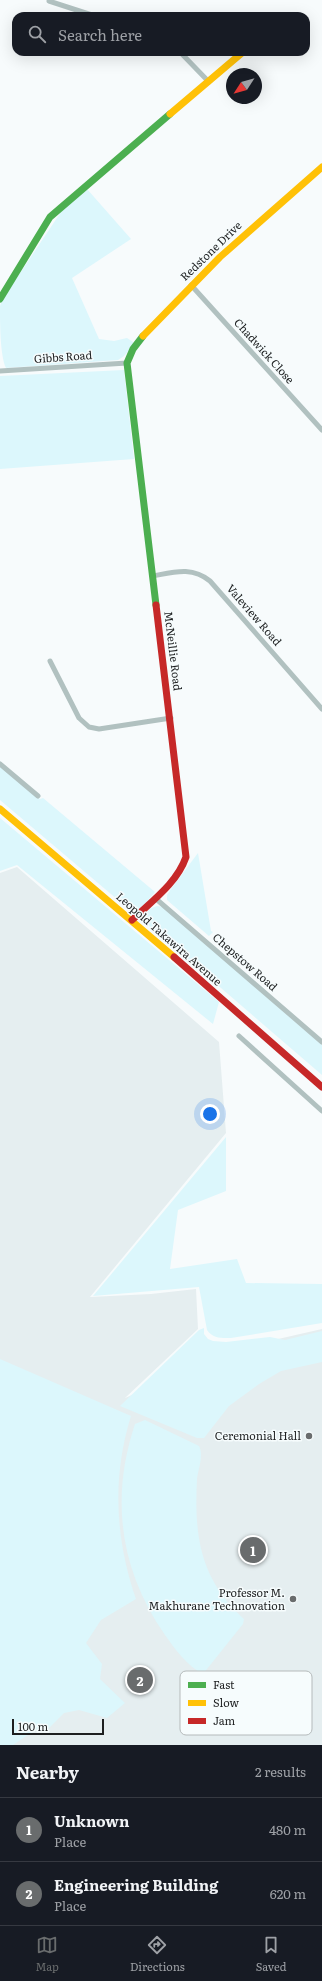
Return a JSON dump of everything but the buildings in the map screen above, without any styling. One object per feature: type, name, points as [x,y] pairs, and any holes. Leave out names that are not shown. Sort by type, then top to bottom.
[{"type":"main road","points":[[0,299],[50,217],[238,56]]},
{"type":"main road","name":"Redstone Drive","points":[[127,363],[129,357],[139,342],[191,285],[239,239],[322,167]]},
{"type":"main road","name":"McNeillie Road","points":[[127,363],[171,718],[186,857],[184,865],[173,879],[132,920]]},
{"type":"main road","name":"Leopold Takawira Avenue","points":[[0,809],[132,920],[322,1087]]},
{"type":"street","points":[[49,1],[82,12]]},
{"type":"street","points":[[184,56],[208,82]]},
{"type":"street","name":"Chadwick Close","points":[[191,285],[322,430]]},
{"type":"street","name":"Gibbs Road","points":[[0,371],[127,363]]},
{"type":"street","name":"Valeview Road","points":[[153,576],[179,571],[192,571],[197,572],[210,581],[322,709]]},
{"type":"street","points":[[50,661],[79,718],[89,726],[100,730],[171,718]]},
{"type":"street","points":[[0,764],[38,796]]},
{"type":"street","name":"Chepstow Road","points":[[155,898],[322,1042]]},
{"type":"street","points":[[239,1036],[322,1111]]},
{"type":"shaded area","points":[[87,189],[131,239],[72,278],[99,339],[114,341],[127,338],[133,342],[134,345],[118,360],[6,368],[1,338],[0,306],[2,300],[61,212]]},
{"type":"shaded area","points":[[124,370],[134,459],[0,469],[0,376]]},
{"type":"shaded area","points":[[0,766],[40,799],[43,798],[155,892],[139,911],[131,911],[0,800]]},
{"type":"shaded area","points":[[0,818],[219,1002],[213,1024],[17,865],[0,871]]},
{"type":"shaded area","points":[[198,853],[211,931],[213,932],[209,936],[167,900],[167,895]]},
{"type":"shaded area","points":[[17,867],[219,1042],[226,1133],[90,1297],[151,1294],[196,1289],[198,1329],[125,1398],[247,1346],[322,1329],[322,1745],[0,1745],[0,873]]},
{"type":"shaded area","points":[[157,906],[163,907],[322,1045],[322,1075],[149,926],[144,918],[149,909]]},
{"type":"shaded area","points":[[226,1137],[226,1191],[178,1210],[170,1269],[237,1259],[246,1283],[322,1284],[322,1323],[231,1338],[221,1338],[212,1335],[207,1330],[199,1287],[93,1296]]},
{"type":"shaded area","points":[[204,1328],[204,1334],[208,1339],[226,1342],[270,1337],[285,1340],[322,1331],[322,1362],[281,1371],[259,1384],[229,1406],[204,1438],[197,1438],[120,1406],[199,1330]]},
{"type":"shaded area","points":[[0,1359],[131,1416],[121,1462],[118,1508],[124,1553],[136,1599],[101,1620],[86,1643],[102,1664],[100,1679],[125,1703],[107,1718],[79,1710],[64,1713],[48,1729],[44,1724],[13,1745],[0,1745]]},
{"type":"shaded area","points":[[145,1420],[199,1446],[201,1458],[197,1479],[196,1500],[199,1538],[203,1555],[209,1572],[218,1588],[229,1604],[244,1619],[243,1624],[205,1671],[197,1671],[177,1651],[165,1635],[150,1610],[138,1585],[129,1559],[124,1533],[122,1507],[123,1479],[127,1452],[135,1424]]},
{"type":"traffic: fast","points":[[0,299],[50,217],[170,114]]},
{"type":"traffic: fast","points":[[143,336],[133,349],[127,363],[156,605]]},
{"type":"traffic: slow","points":[[170,114],[238,56]]},
{"type":"traffic: slow","points":[[143,336],[220,257],[322,167]]},
{"type":"traffic: slow","points":[[0,809],[174,957]]},
{"type":"traffic: jam","points":[[132,920],[156,899],[177,875],[186,857],[156,605]]},
{"type":"traffic: jam","points":[[174,957],[322,1087]]},
{"type":"place","name":"Ceremonial Hall","points":[[309,1436]]},
{"type":"place","name":"Unknown","points":[[253,1550]]},
{"type":"place","name":"Professor M. Makhurane Technovation","points":[[293,1599]]},
{"type":"place","name":"Engineering Building","points":[[140,1680]]}]
